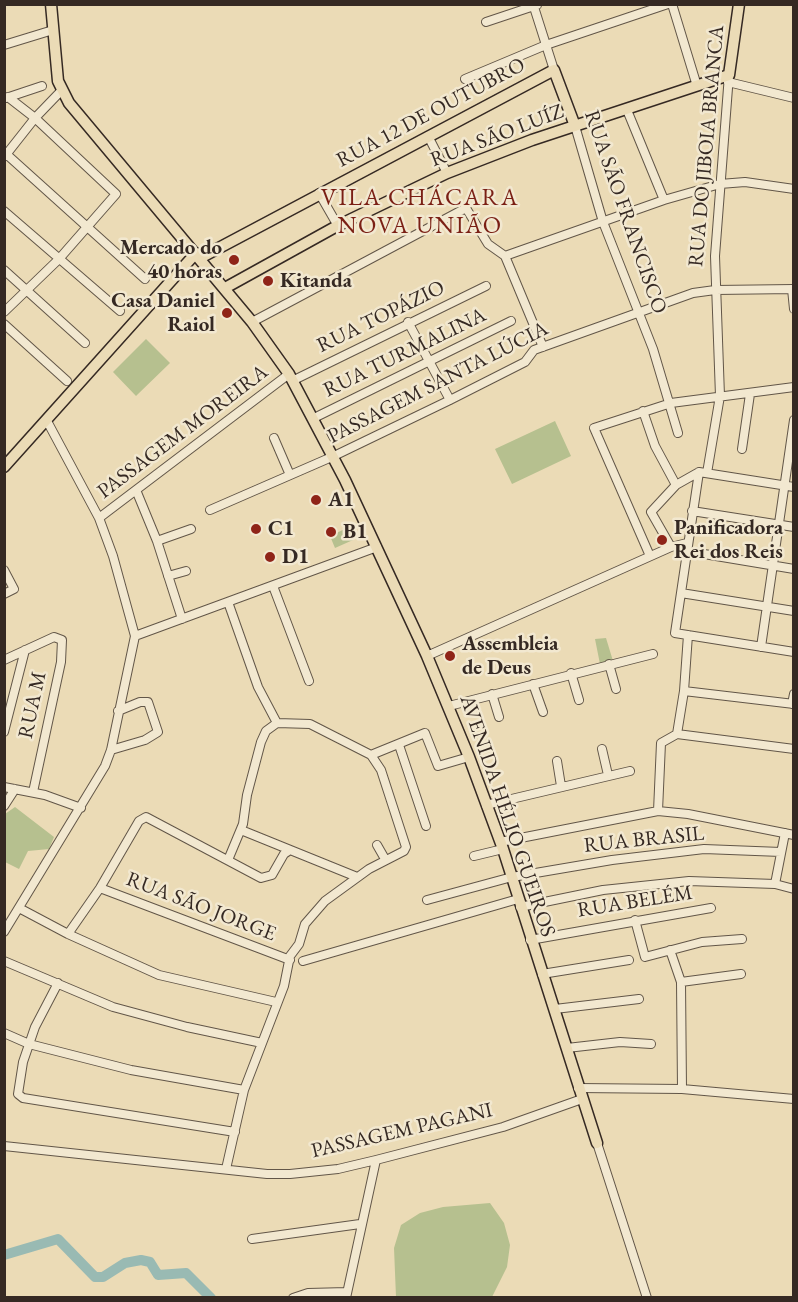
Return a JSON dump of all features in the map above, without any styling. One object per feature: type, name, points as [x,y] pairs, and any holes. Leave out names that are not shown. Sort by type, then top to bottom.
[{"type":"main road","points":[[51,4],[61,91]]},
{"type":"main road","name":"RUA DO JIBOIA BRANCA","points":[[729,78],[739,4]]},
{"type":"main road","name":"RUA SÃO FRANCISCO","points":[[554,70],[575,126]]},
{"type":"main road","name":"RUA 12 DE OUTUBRO","points":[[198,256],[554,70]]},
{"type":"main road","name":"RUA SÃO LUÍZ","points":[[225,288],[338,226],[447,173],[575,126],[697,86],[729,78]]},
{"type":"main road","name":"AVENIDA HÉLIO GUEIROS","points":[[61,91],[82,121],[252,322],[290,378],[334,456],[428,656],[469,757],[512,877],[530,940],[555,1009],[597,1143]]},
{"type":"main road","points":[[4,467],[198,256]]},
{"type":"street","points":[[465,79],[546,45],[670,4],[697,86]]},
{"type":"street","points":[[486,22],[534,5]]},
{"type":"street","name":"RUA SÃO FRANCISCO","points":[[534,5],[554,70]]},
{"type":"street","points":[[5,42],[53,30]]},
{"type":"street","points":[[729,78],[794,98]]},
{"type":"street","name":"RUA DO JIBOIA BRANCA","points":[[688,635],[675,633],[674,630],[692,511],[720,396],[715,290],[720,184],[729,78]]},
{"type":"street","points":[[6,98],[42,86]]},
{"type":"street","points":[[61,91],[5,154],[145,279]]},
{"type":"street","points":[[4,312],[59,259],[116,194],[35,118],[6,98]]},
{"type":"street","points":[[627,110],[663,200]]},
{"type":"street","name":"RUA SÃO FRANCISCO","points":[[575,126],[603,222],[639,311],[671,403],[678,433]]},
{"type":"street","points":[[428,136],[447,173]]},
{"type":"street","points":[[505,256],[663,200],[720,184],[745,182],[794,189]]},
{"type":"street","points":[[319,194],[338,226]]},
{"type":"street","points":[[252,322],[466,208],[488,244],[505,256],[543,347]]},
{"type":"street","points":[[4,211],[120,311]]},
{"type":"street","points":[[4,270],[85,343]]},
{"type":"street","name":"RUA TOPÁZIO","points":[[290,378],[486,286]]},
{"type":"street","points":[[793,289],[794,309]]},
{"type":"street","name":"PASSAGEM SANTA LÚCIA","points":[[210,510],[334,456],[525,363],[531,351],[693,293],[715,290],[793,289]]},
{"type":"street","name":"RUA TURMALINA","points":[[314,418],[512,321]]},
{"type":"street","points":[[408,322],[450,400]]},
{"type":"street","points":[[4,324],[67,381]]},
{"type":"street","name":"PASSAGEM MOREIRA","points":[[99,518],[290,378]]},
{"type":"street","points":[[650,556],[594,428],[671,403],[794,387]]},
{"type":"street","points":[[742,449],[750,394]]},
{"type":"street","points":[[643,411],[665,467],[676,485]]},
{"type":"street","points":[[761,647],[780,525],[789,486],[794,420]]},
{"type":"street","points":[[4,932],[81,808],[111,750],[135,636],[116,566],[99,518],[47,421]]},
{"type":"street","points":[[274,438],[290,475]]},
{"type":"street","points":[[671,547],[651,512],[676,485],[703,472],[789,486]]},
{"type":"street","points":[[136,490],[157,541],[182,619]]},
{"type":"street","points":[[692,511],[794,526]]},
{"type":"street","points":[[157,541],[191,529]]},
{"type":"street","points":[[135,636],[377,547]]},
{"type":"street","points":[[428,656],[671,547],[686,547],[794,569]]},
{"type":"street","points":[[4,570],[14,589],[4,594]]},
{"type":"street","points":[[168,576],[186,571]]},
{"type":"street","points":[[273,586],[309,681]]},
{"type":"street","points":[[681,593],[794,611]]},
{"type":"street","points":[[228,602],[258,687],[277,723]]},
{"type":"street","points":[[677,734],[684,691],[688,635],[794,652]]},
{"type":"street","name":"RUA M","points":[[25,650],[54,637],[59,638],[63,646],[33,792]]},
{"type":"street","points":[[4,660],[25,650]]},
{"type":"street","points":[[4,732],[25,650]]},
{"type":"street","points":[[449,706],[653,654]]},
{"type":"street","points":[[609,664],[616,688]]},
{"type":"street","points":[[571,674],[579,700]]},
{"type":"street","points":[[533,684],[543,712]]},
{"type":"street","points":[[684,691],[793,704],[794,694]]},
{"type":"street","points":[[492,694],[500,717]]},
{"type":"street","points":[[111,750],[145,740],[158,732],[148,702],[140,702],[118,711]]},
{"type":"street","points":[[226,1169],[243,1090],[284,986],[290,956],[299,944],[302,930],[310,917],[325,901],[357,877],[389,857],[404,851],[406,845],[381,770],[371,755],[310,724],[277,723],[266,732],[252,775],[241,830],[228,860]]},
{"type":"street","points":[[371,755],[425,733],[438,766],[469,757]]},
{"type":"street","points":[[658,811],[661,743],[677,734],[794,749]]},
{"type":"street","points":[[399,745],[426,826]]},
{"type":"street","points":[[602,749],[608,775]]},
{"type":"street","points":[[557,761],[561,786]]},
{"type":"street","points":[[486,804],[630,771]]},
{"type":"street","points":[[4,787],[33,792],[81,808]]},
{"type":"street","points":[[4,806],[15,789]]},
{"type":"street","points":[[474,856],[501,846],[658,811],[688,814],[789,834],[781,852],[775,884]]},
{"type":"street","points":[[68,934],[100,888],[139,821],[146,817],[266,878],[276,871],[284,854],[290,850]]},
{"type":"street","points":[[241,830],[357,877]]},
{"type":"street","points":[[377,845],[389,857]]},
{"type":"street","name":"RUA BRASIL","points":[[427,900],[512,877],[704,849],[781,852]]},
{"type":"street","points":[[303,961],[519,903],[603,890],[689,881],[775,884],[794,889]]},
{"type":"street","name":"RUA SÃO JORGE","points":[[100,888],[290,960]]},
{"type":"street","points":[[19,908],[68,934],[159,975],[276,1002]]},
{"type":"street","name":"RUA BELÉM","points":[[530,940],[711,908]]},
{"type":"street","points":[[635,920],[645,957],[702,942],[742,939]]},
{"type":"street","points":[[670,950],[681,982],[682,1089]]},
{"type":"street","points":[[542,974],[629,960]]},
{"type":"street","points":[[4,961],[113,1007],[187,1027],[262,1042]]},
{"type":"street","points":[[681,982],[741,974]]},
{"type":"street","points":[[58,983],[35,1027],[17,1089],[18,1094],[23,1098],[234,1132]]},
{"type":"street","points":[[555,1009],[639,999]]},
{"type":"street","points":[[4,1033],[29,1044],[131,1070],[243,1090]]},
{"type":"street","points":[[567,1048],[620,1042],[651,1044]]},
{"type":"street","points":[[578,1088],[682,1089],[794,1100]]},
{"type":"street","name":"PASSAGEM PAGANI","points":[[4,1146],[267,1174],[290,1174],[376,1160],[503,1127],[582,1099]]},
{"type":"street","name":"AVENIDA HÉLIO GUEIROS","points":[[597,1143],[647,1298]]},
{"type":"street","points":[[293,1298],[308,1293],[346,1295],[376,1160]]},
{"type":"street","points":[[252,1239],[360,1224]]},
{"type":"green space","points":[[146,339],[170,363],[136,396],[113,372]]},
{"type":"green space","points":[[555,421],[571,456],[512,484],[495,449]]},
{"type":"green space","points":[[347,528],[353,540],[335,548],[330,536]]},
{"type":"green space","points":[[606,638],[613,661],[600,664],[595,639]]},
{"type":"green space","points":[[15,807],[54,837],[49,849],[28,851],[19,869],[5,862],[5,814]]},
{"type":"green space","points":[[490,1203],[504,1223],[510,1245],[507,1267],[492,1297],[396,1297],[394,1248],[401,1225],[420,1213],[443,1207]]},
{"type":"waterway","points":[[4,1255],[58,1239],[95,1277],[103,1277],[125,1263],[141,1260],[150,1262],[158,1275],[186,1273],[211,1298]]},
{"type":"place","name":"Mercado do 40 horas","points":[[234,260]]},
{"type":"place","name":"Kitanda","points":[[268,281]]},
{"type":"place","name":"Casa Daniel Raiol","points":[[227,313]]},
{"type":"place","name":"A1","points":[[316,500]]},
{"type":"place","name":"C1","points":[[256,529]]},
{"type":"place","name":"B1","points":[[331,532]]},
{"type":"place","name":"Panificadora Rei dos Reis","points":[[662,540]]},
{"type":"place","name":"D1","points":[[270,557]]},
{"type":"place","name":"Assembleia de Deus","points":[[450,656]]},
{"type":"district","name":"VILA CHÁCARA NOVA UNIÃO","points":[[420,212]]}]
